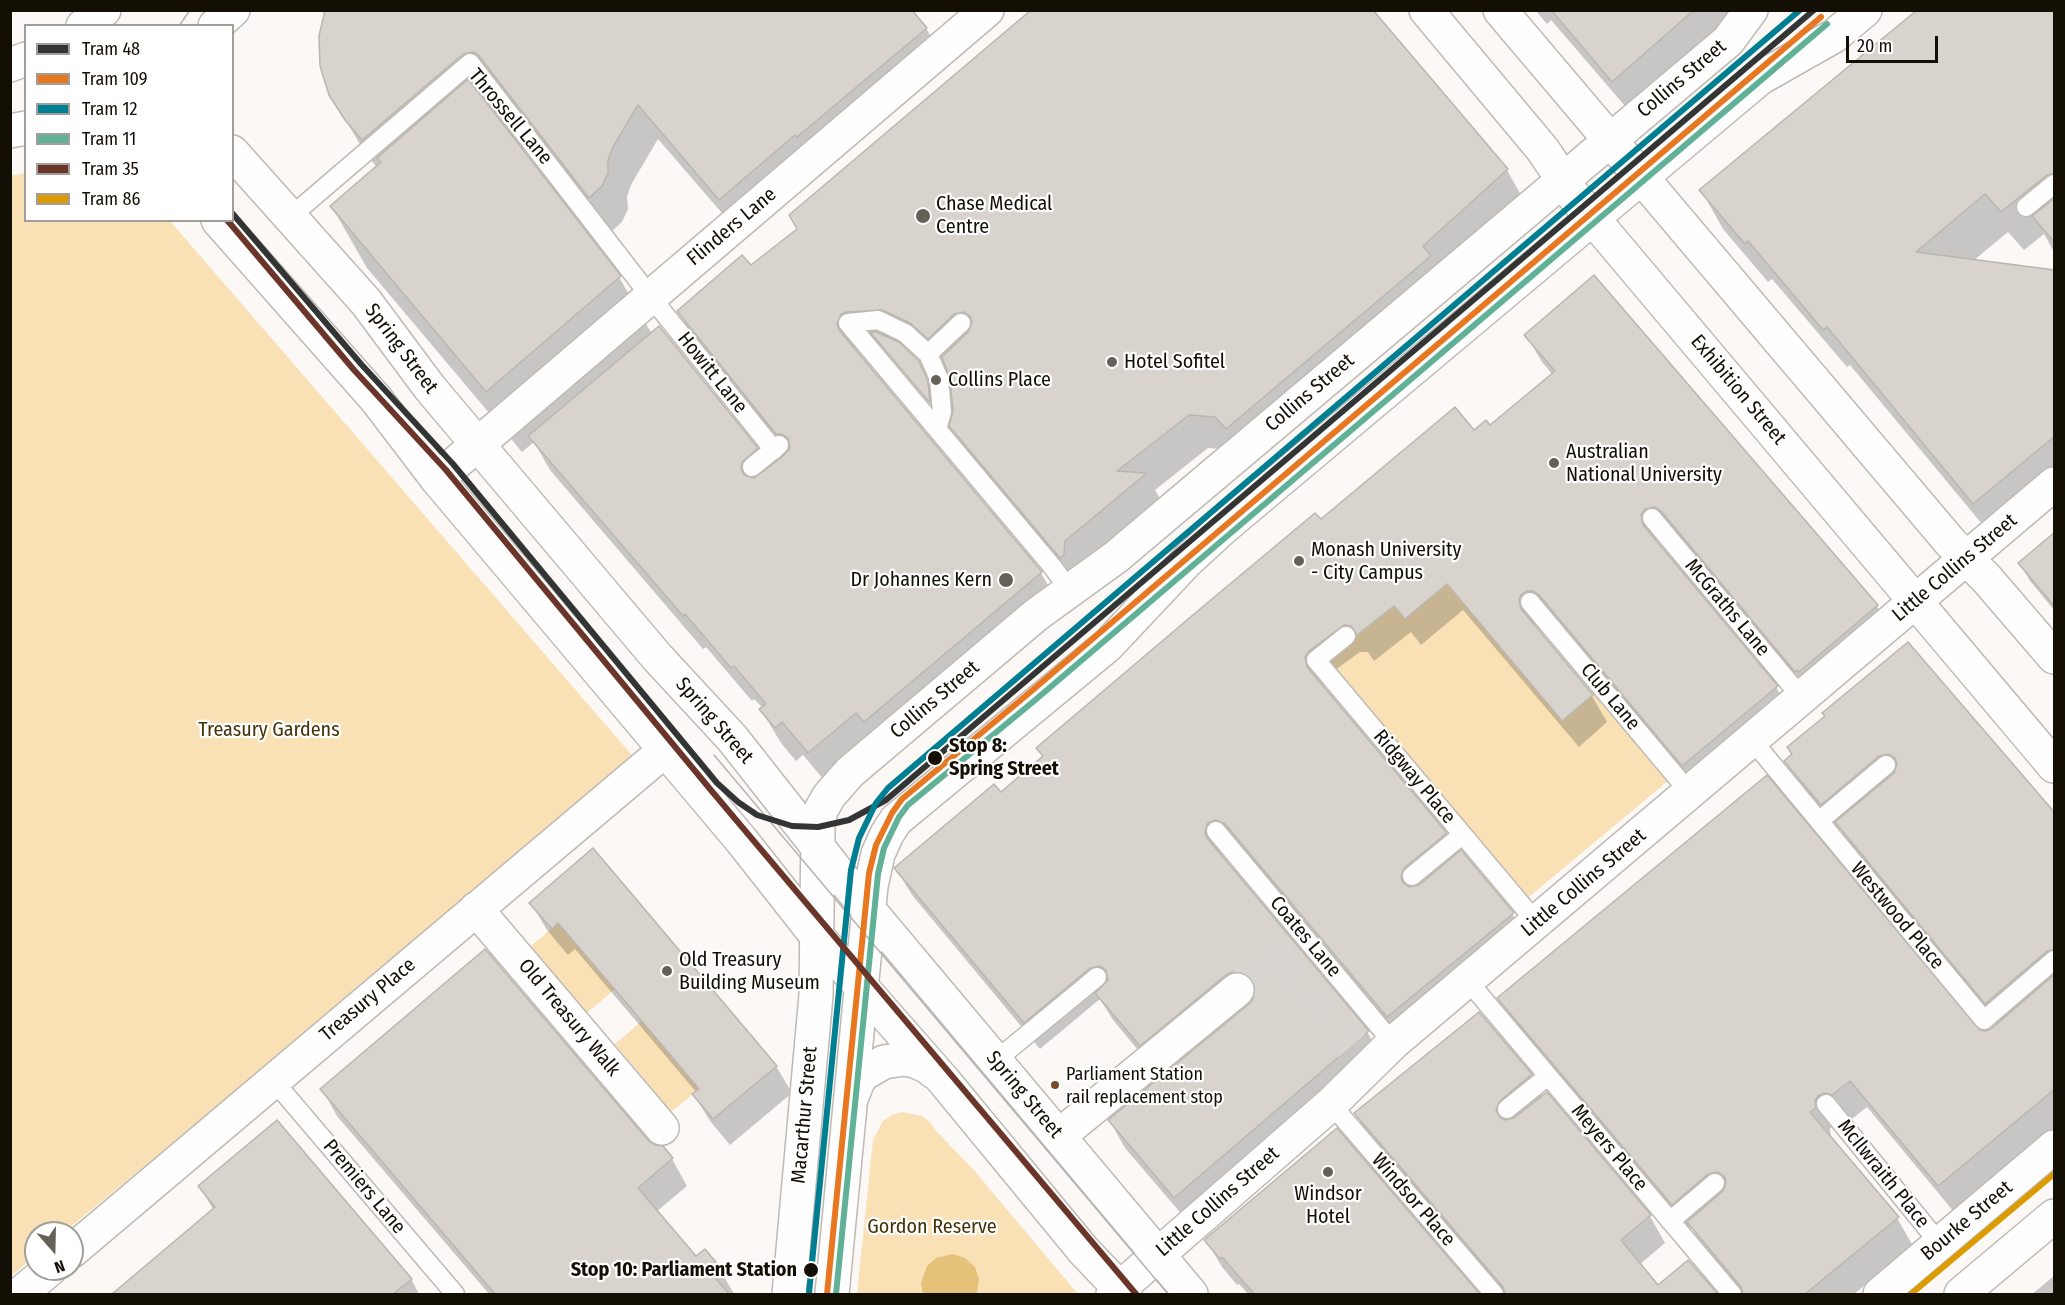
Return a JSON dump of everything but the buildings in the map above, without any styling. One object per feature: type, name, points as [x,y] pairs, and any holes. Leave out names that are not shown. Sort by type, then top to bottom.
[{"type":"street","points":[[86,24],[104,10]]},
{"type":"street","points":[[217,24],[233,10]]},
{"type":"street","name":"Flinders Lane","points":[[437,479],[987,10]]},
{"type":"street","name":"Exhibition Street","points":[[1426,10],[1543,150],[1562,180],[1593,218],[2055,766]]},
{"type":"street","name":"Collins Street","points":[[816,935],[816,847],[819,818],[822,807],[842,780],[1036,615],[1116,557],[1728,40],[1751,10]]},
{"type":"street","points":[[832,1294],[871,886],[878,854],[891,827],[904,812],[1108,645],[1187,561],[1224,527],[1760,78],[1834,36],[1865,10]]},
{"type":"street","points":[[1508,13],[1641,178],[1966,559],[2055,657]]},
{"type":"street","name":"Spring Street","points":[[234,154],[366,302],[430,388],[657,657],[732,738],[816,847],[1191,1294]]},
{"type":"street","points":[[221,222],[376,399],[437,479],[742,841],[816,935],[944,1081],[1119,1292]]},
{"type":"street","name":"Little Collins Street","points":[[1119,1292],[1158,1255],[1331,1104],[1360,1056],[1393,1043],[2055,484]]},
{"type":"street","name":"Treasury Place","points":[[84,1241],[664,751]]},
{"type":"street","name":"Collins Street","points":[[776,794],[788,803],[800,805],[808,803],[860,764]]},
{"type":"street","name":"Old Treasury Walk","points":[[476,909],[662,1128]]},
{"type":"street","name":"Macarthur Street","points":[[789,1294],[815,1008],[816,935]]},
{"type":"street","points":[[1059,1136],[1237,990]]},
{"type":"street","points":[[851,1099],[863,1074],[893,1059],[915,1061],[928,1067],[944,1081]]},
{"type":"street","name":"Bourke Street","points":[[1880,1294],[2055,1147]]},
{"type":"street","points":[[1961,1294],[2055,1216]]},
{"type":"street","points":[[20,1294],[36,1281]]},
{"type":"lane","name":"Throssell Lane","points":[[290,217],[470,63],[650,296]]},
{"type":"lane","points":[[2026,207],[2055,183]]},
{"type":"lane","name":"Howitt Lane","points":[[650,296],[777,447],[752,467]]},
{"type":"lane","points":[[937,429],[942,412],[939,379],[928,354],[905,333],[878,320],[848,323],[1069,589]]},
{"type":"lane","points":[[928,354],[961,323]]},
{"type":"lane","name":"McGraths Lane","points":[[1652,518],[1802,698]]},
{"type":"lane","name":"Club Lane","points":[[1530,602],[1690,793]]},
{"type":"lane","name":"Ridgway Place","points":[[1346,636],[1316,660],[1537,923]]},
{"type":"lane","name":"Westwood Place","points":[[1752,740],[1984,1020],[2055,960]]},
{"type":"lane","points":[[1819,821],[1886,765]]},
{"type":"lane","name":"Coates Lane","points":[[1216,831],[1393,1043]]},
{"type":"lane","points":[[1412,876],[1462,835]]},
{"type":"lane","points":[[995,1060],[1097,977]]},
{"type":"lane","name":"Meyers Place","points":[[1468,981],[1732,1294]]},
{"type":"lane","points":[[1507,1109],[1548,1076]]},
{"type":"lane","name":"Premiers Lane","points":[[273,1080],[455,1294]]},
{"type":"lane","name":"Windsor Place","points":[[1331,1104],[1494,1294]]},
{"type":"lane","name":"McIlwraith Place","points":[[1826,1104],[1940,1244]]},
{"type":"lane","points":[[1670,1221],[1715,1183]]},
{"type":"green space","name":"Treasury Gardens","points":[[24,173],[24,222],[171,222],[637,761],[78,1221],[24,1221],[24,1265],[11,1276],[10,176]]},
{"type":"green space","points":[[1447,584],[1562,721],[1595,693],[1669,780],[1529,897],[1327,660],[1394,606],[1405,619]]},
{"type":"green space","points":[[558,923],[615,989],[587,1013],[531,946]]},
{"type":"green space","points":[[642,1021],[699,1089],[671,1112],[615,1044]]},
{"type":"green space","name":"Gordon Reserve","points":[[902,1112],[922,1116],[931,1123],[1078,1294],[857,1294],[873,1140],[883,1121]]},
{"type":"shaded area","points":[[953,1254],[965,1258],[975,1267],[979,1279],[977,1294],[923,1294],[921,1283],[927,1266],[936,1258]]},
{"type":"tunnel","points":[[1237,990],[1277,957],[1352,1046]]},
{"type":"tram line","points":[[180,24],[190,10]]},
{"type":"tram line","name":"12","points":[[809,1293],[851,870],[859,838],[876,803],[888,788],[1800,10]]},
{"type":"tram line","name":"48","points":[[234,215],[361,364],[453,464],[717,783],[757,815],[792,826],[818,827],[849,820],[886,800],[1814,10]]},
{"type":"tram line","name":"109","points":[[827,1294],[869,873],[876,845],[892,813],[902,799],[1821,17]]},
{"type":"tram line","name":"11","points":[[836,1294],[878,874],[884,848],[899,817],[908,805],[1034,701],[1827,24]]},
{"type":"tram line","name":"35","points":[[229,222],[354,370],[446,470],[710,789],[1136,1294]]},
{"type":"tram line","points":[[714,755],[1168,1294]]},
{"type":"tram line","name":"86","points":[[1911,1294],[2054,1174]]},
{"type":"place","name":"Chase Medical Centre","points":[[923,216]]},
{"type":"place","name":"Hotel Sofitel","points":[[1112,362]]},
{"type":"place","name":"Collins Place","points":[[936,380]]},
{"type":"place","name":"Australian National University","points":[[1554,463]]},
{"type":"place","name":"Monash University - City Campus","points":[[1299,561]]},
{"type":"place","name":"Dr Johannes Kern","points":[[1006,580]]},
{"type":"place","name":"Stop 8: Spring Street","points":[[935,758]]},
{"type":"place","name":"Old Treasury Building Museum","points":[[667,971]]},
{"type":"place","name":"Parliament Station rail replacement stop","points":[[1055,1085]]},
{"type":"place","name":"Windsor Hotel","points":[[1328,1172]]},
{"type":"place","name":"Stop 10: Parliament Station","points":[[811,1270]]}]
